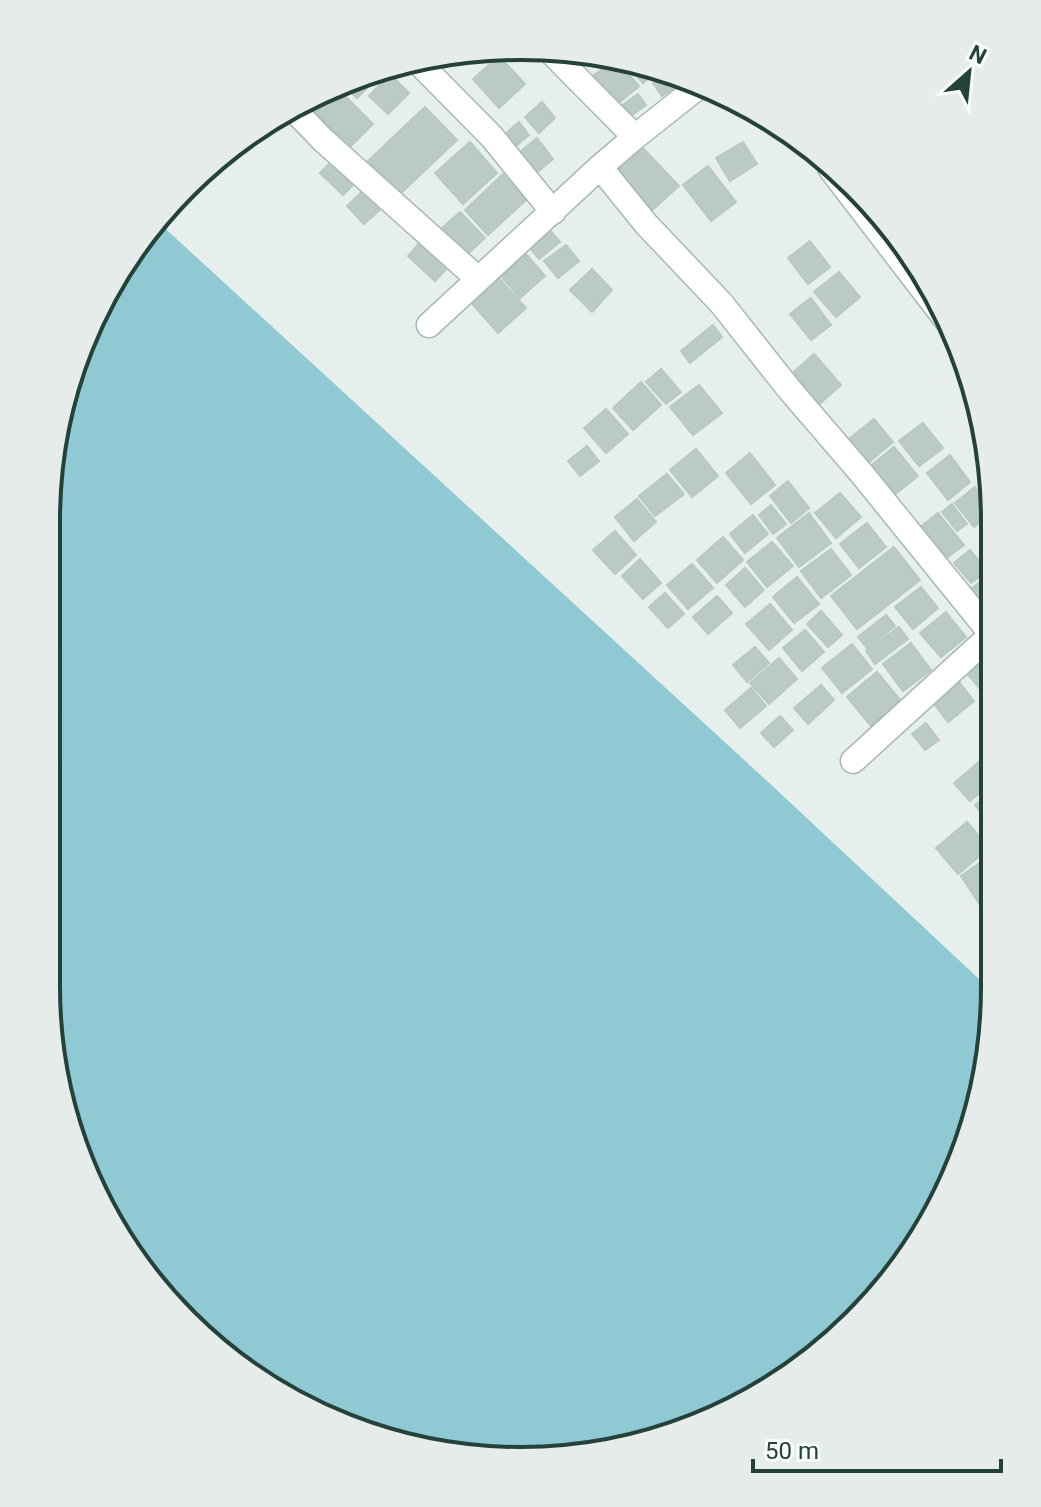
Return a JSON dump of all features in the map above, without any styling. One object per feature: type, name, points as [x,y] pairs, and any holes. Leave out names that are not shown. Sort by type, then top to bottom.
[{"type":"street","points":[[561,62],[635,137]]},
{"type":"street","points":[[426,70],[492,137],[553,212]]},
{"type":"street","points":[[429,325],[600,167],[691,93]]},
{"type":"street","points":[[300,116],[477,278]]},
{"type":"street","points":[[600,167],[646,224],[721,303],[981,624]]},
{"type":"street","points":[[874,226],[893,250]]},
{"type":"street","points":[[853,761],[981,641]]},
{"type":"water","points":[[165,228],[981,981],[980,1017],[972,1076],[957,1135],[946,1163],[903,1242],[886,1267],[846,1312],[801,1352],[724,1400],[669,1423],[640,1431],[551,1446],[460,1443],[372,1423],[290,1385],[217,1333],[155,1267],[107,1190],[84,1135],[76,1106],[61,1017],[60,520],[64,460],[76,401],[95,344],[122,290]]},
{"type":"building","points":[[493,61],[503,61],[525,84],[499,108],[473,79]]},
{"type":"building","points":[[604,68],[610,69],[628,73],[639,86],[616,105],[593,76]]},
{"type":"building","points":[[635,75],[649,78],[643,83]]},
{"type":"building","points":[[394,78],[409,93],[388,114],[369,96],[383,81]]},
{"type":"building","points":[[656,81],[675,87],[662,96],[653,83]]},
{"type":"building","points":[[370,85],[357,98],[351,92]]},
{"type":"building","points":[[638,94],[646,105],[628,118],[620,107]]},
{"type":"building","points":[[344,95],[373,124],[347,150],[310,114],[318,107]]},
{"type":"building","points":[[542,102],[555,118],[539,133],[525,117]]},
{"type":"building","points":[[425,107],[457,140],[400,194],[368,161]]},
{"type":"building","points":[[519,122],[529,135],[512,149],[502,137]]},
{"type":"building","points":[[537,138],[553,159],[536,173],[520,152]]},
{"type":"building","points":[[470,142],[497,173],[463,204],[435,173]]},
{"type":"building","points":[[743,142],[757,164],[730,181],[716,158]]},
{"type":"building","points":[[639,144],[679,186],[650,212],[611,171]]},
{"type":"building","points":[[335,158],[358,180],[343,195],[320,173]]},
{"type":"building","points":[[708,166],[736,202],[711,221],[683,185]]},
{"type":"building","points":[[503,174],[526,200],[488,235],[465,210]]},
{"type":"building","points":[[369,185],[386,204],[364,224],[347,206]]},
{"type":"building","points":[[460,212],[485,238],[462,259],[438,232]]},
{"type":"building","points":[[546,226],[560,242],[539,259],[526,243]]},
{"type":"building","points":[[424,238],[451,264],[435,281],[408,256]]},
{"type":"building","points":[[810,241],[830,267],[808,284],[788,258]]},
{"type":"building","points":[[566,245],[579,261],[558,278],[544,261]]},
{"type":"building","points":[[519,246],[545,276],[520,298],[494,268]]},
{"type":"building","points":[[592,269],[612,290],[592,312],[570,290]]},
{"type":"building","points":[[839,272],[860,297],[836,317],[814,292]]},
{"type":"building","points":[[496,275],[526,308],[498,333],[468,299]]},
{"type":"building","points":[[811,298],[831,325],[811,340],[790,314]]},
{"type":"building","points":[[713,325],[722,337],[690,363],[681,351]]},
{"type":"building","points":[[814,354],[841,385],[815,408],[788,377]]},
{"type":"building","points":[[661,369],[681,392],[666,404],[646,382]]},
{"type":"building","points":[[641,382],[661,405],[633,430],[613,408]]},
{"type":"building","points":[[699,385],[722,413],[693,435],[670,407]]},
{"type":"building","points":[[606,409],[628,434],[606,453],[584,428]]},
{"type":"building","points":[[874,419],[893,442],[863,467],[843,444]]},
{"type":"building","points":[[923,423],[943,448],[919,466],[899,441]]},
{"type":"building","points":[[587,446],[599,461],[580,476],[568,461]]},
{"type":"building","points":[[894,447],[918,476],[890,498],[867,469]]},
{"type":"building","points":[[696,449],[718,476],[692,497],[670,470]]},
{"type":"building","points":[[750,453],[775,485],[751,504],[726,473]]},
{"type":"building","points":[[950,455],[970,482],[948,500],[927,473]]},
{"type":"building","points":[[667,474],[684,494],[655,516],[639,496]]},
{"type":"building","points":[[788,481],[809,508],[791,523],[770,496]]},
{"type":"building","points":[[975,487],[980,494],[981,522],[974,527],[955,503]]},
{"type":"building","points":[[840,493],[861,517],[836,538],[815,513]]},
{"type":"building","points":[[637,499],[656,522],[634,541],[615,517]]},
{"type":"building","points":[[952,504],[967,524],[957,531],[942,512]]},
{"type":"building","points":[[771,505],[786,524],[773,534],[759,515]]},
{"type":"building","points":[[809,513],[831,543],[799,567],[777,538]]},
{"type":"building","points":[[938,513],[964,545],[944,560],[918,529]]},
{"type":"building","points":[[753,515],[768,534],[745,553],[730,534]]},
{"type":"building","points":[[867,523],[886,547],[859,568],[840,544]]},
{"type":"building","points":[[615,531],[636,555],[615,574],[593,550]]},
{"type":"building","points":[[723,537],[743,560],[717,583],[697,560]]},
{"type":"building","points":[[772,542],[793,566],[767,587],[747,562]]},
{"type":"building","points":[[894,547],[920,580],[857,629],[831,596]]},
{"type":"building","points":[[831,549],[851,575],[821,598],[801,571]]},
{"type":"building","points":[[970,550],[981,564],[981,576],[971,583],[954,563]]},
{"type":"building","points":[[640,559],[661,583],[643,599],[622,576]]},
{"type":"building","points":[[692,564],[713,588],[688,609],[667,585]]},
{"type":"building","points":[[745,568],[764,590],[745,607],[726,585]]},
{"type":"building","points":[[797,577],[819,604],[794,623],[773,597]]},
{"type":"building","points":[[981,581],[981,602],[971,589]]},
{"type":"building","points":[[921,587],[938,608],[913,629],[895,607]]},
{"type":"building","points":[[665,593],[684,614],[668,628],[649,607]]},
{"type":"building","points":[[717,596],[732,613],[708,634],[693,617]]},
{"type":"building","points":[[770,604],[792,630],[769,650],[746,624]]},
{"type":"building","points":[[821,611],[842,635],[828,647],[807,624]]},
{"type":"building","points":[[946,612],[966,637],[941,657],[920,633]]},
{"type":"building","points":[[886,615],[895,626],[867,648],[858,637]]},
{"type":"building","points":[[899,627],[908,639],[875,664],[866,651]]},
{"type":"building","points":[[805,630],[824,652],[802,671],[783,648]]},
{"type":"building","points":[[911,643],[931,670],[903,691],[883,664]]},
{"type":"building","points":[[852,644],[872,669],[842,693],[822,668]]},
{"type":"building","points":[[755,647],[769,663],[747,682],[733,665]]},
{"type":"building","points":[[981,657],[981,690],[964,670]]},
{"type":"building","points":[[779,658],[797,679],[769,704],[750,683]]},
{"type":"building","points":[[877,672],[901,701],[871,726],[847,697]]},
{"type":"building","points":[[960,683],[974,701],[948,722],[934,704]]},
{"type":"building","points":[[821,685],[834,700],[808,724],[794,708]]},
{"type":"building","points":[[751,688],[766,706],[740,728],[725,710]]},
{"type":"building","points":[[780,716],[793,730],[774,747],[761,733]]},
{"type":"building","points":[[926,723],[939,740],[925,750],[912,734]]},
{"type":"building","points":[[981,760],[981,792],[970,801],[954,783]]},
{"type":"building","points":[[967,822],[981,839],[981,855],[958,874],[936,848]]},
{"type":"building","points":[[981,862],[981,906],[961,876]]}]
